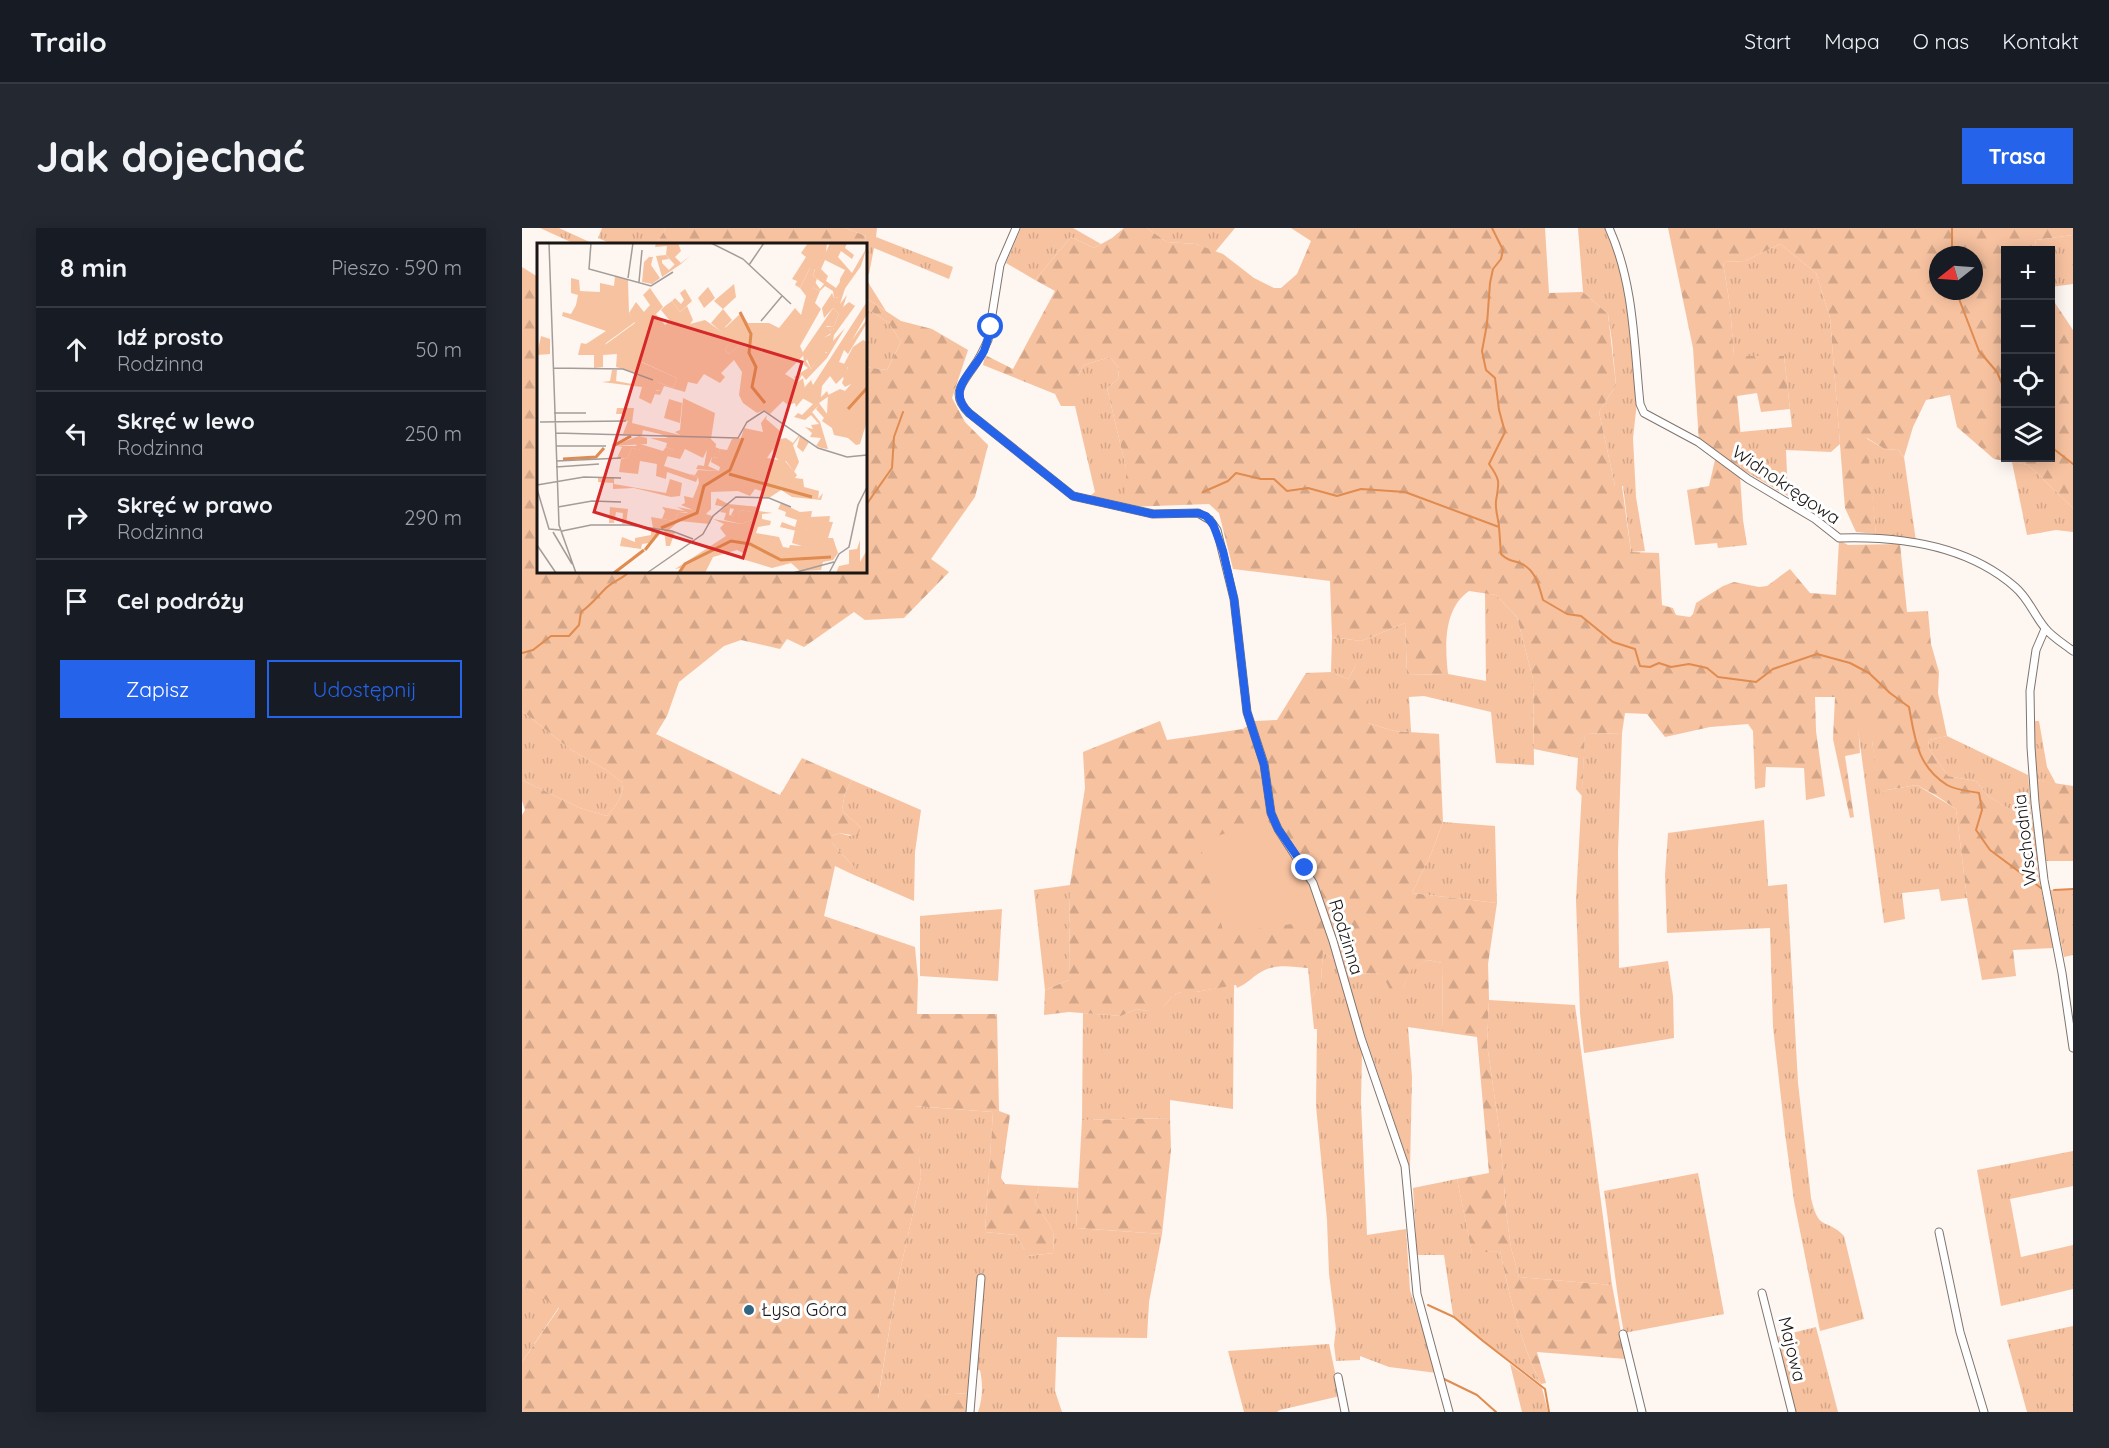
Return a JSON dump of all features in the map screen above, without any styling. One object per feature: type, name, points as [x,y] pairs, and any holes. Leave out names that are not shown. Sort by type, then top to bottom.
[{"type":"street","name":"Rodzinna","points":[[1016,228],[1000,265],[988,340],[984,351],[960,388],[960,400],[969,413],[1073,496],[1144,513],[1198,513],[1210,520],[1217,530],[1234,599],[1247,712],[1264,765],[1271,813],[1278,829],[1313,883],[1363,1043],[1405,1166],[1417,1294],[1449,1412]]},
{"type":"street","name":"Widnokręgowa","points":[[1609,228],[1629,292],[1640,404],[1644,413],[1698,442],[1748,479],[1815,519],[1834,537],[1874,538],[1936,546],[1978,563],[2016,588],[2033,608],[2045,629],[2073,651]]},
{"type":"street","name":"Wschodnia","points":[[2045,629],[2036,650],[2030,691],[2031,747],[2044,880],[2073,1048]]},
{"type":"street","points":[[1939,1232],[1960,1332],[1984,1412]]},
{"type":"street","points":[[970,1412],[976,1362],[981,1278]]},
{"type":"street","name":"Majowa","points":[[1762,1293],[1792,1412]]},
{"type":"street","points":[[1623,1334],[1642,1412]]},
{"type":"street","points":[[1338,1377],[1345,1412]]},
{"type":"green space","points":[[540,228],[559,228],[592,243],[573,243]]},
{"type":"green space","points":[[602,228],[666,228],[657,243],[610,243],[598,238]]},
{"type":"green space","points":[[666,228],[845,228],[866,236],[864,243],[657,243]]},
{"type":"green space","points":[[845,228],[877,228],[876,237],[953,267],[949,279],[874,248],[869,274],[867,273],[867,243],[864,243],[866,236]]},
{"type":"green space","points":[[1021,228],[1073,228],[1101,244],[1094,248],[1071,237],[1035,280],[1006,263]]},
{"type":"green space","points":[[1124,228],[1147,228],[1167,242],[1196,244],[1223,254],[1254,278],[1274,288],[1281,288],[1297,274],[1311,241],[1291,228],[1545,228],[1549,293],[1583,292],[1608,314],[1616,385],[1599,412],[1615,486],[1622,486],[1631,552],[1659,553],[1662,605],[1673,608],[1676,615],[1690,617],[1696,603],[1723,586],[1734,582],[1759,587],[1767,586],[1790,569],[1810,593],[1836,595],[1839,540],[1848,545],[1900,544],[1907,612],[1928,611],[1931,644],[1939,672],[1938,693],[1947,736],[1929,740],[1928,747],[1948,776],[1976,781],[1988,796],[2033,823],[2039,823],[2035,780],[2073,786],[2073,861],[2037,863],[2053,948],[2013,950],[2016,976],[1982,980],[1967,898],[1956,809],[1917,785],[1887,790],[1880,795],[1872,741],[1872,723],[1858,722],[1860,753],[1845,756],[1854,817],[1850,818],[1833,739],[1835,697],[1815,697],[1816,731],[1825,796],[1806,800],[1804,768],[1766,767],[1765,787],[1755,789],[1753,731],[1748,724],[1710,727],[1665,737],[1647,714],[1625,713],[1622,733],[1585,734],[1582,796],[1576,789],[1578,758],[1534,749],[1533,679],[1517,617],[1496,595],[1469,591],[1454,608],[1446,640],[1448,674],[1407,675],[1405,623],[1361,641],[1332,637],[1330,581],[1233,569],[1219,513],[1209,504],[1126,507],[1126,468],[1107,388],[1118,379],[1119,368],[1110,357],[1084,365],[1078,376],[1077,390],[1061,390],[1055,394],[983,365],[985,355],[1013,369],[1055,291],[1035,280],[1071,237],[1094,248]]},
{"type":"green space","points":[[1147,228],[1235,228],[1215,252],[1196,244],[1167,242]]},
{"type":"green space","points":[[1578,228],[1606,228],[1618,256],[1626,288],[1638,393],[1633,438],[1636,497],[1645,551],[1631,552],[1623,486],[1615,486],[1599,412],[1616,385],[1612,342],[1608,314],[1583,292]]},
{"type":"green space","points":[[1668,228],[2073,228],[2073,235],[2036,240],[2035,246],[2001,246],[2001,460],[1994,459],[1957,427],[1950,395],[1926,400],[1913,427],[1904,457],[1897,449],[1886,450],[1867,438],[1876,534],[1856,532],[1845,508],[1830,318],[1816,273],[1780,244],[1745,261],[1723,262],[1730,306],[1734,356],[1784,356],[1790,409],[1761,412],[1757,393],[1737,396],[1742,447],[1740,476],[1747,545],[1718,548],[1717,543],[1695,545],[1687,490],[1709,486],[1717,451],[1699,443],[1693,348]]},
{"type":"green space","points":[[2073,235],[2073,284],[2055,286],[2055,246],[2035,246],[2036,240]]},
{"type":"green space","points":[[1780,244],[1816,273],[1830,318],[1840,444],[1831,452],[1786,450],[1788,496],[1741,469],[1740,432],[1792,427],[1784,356],[1734,357],[1730,306],[1723,262],[1745,261]]},
{"type":"green space","points":[[522,267],[537,276],[537,573],[867,573],[867,367],[887,370],[901,342],[889,323],[867,309],[867,299],[901,321],[932,329],[968,350],[952,398],[965,422],[988,445],[975,497],[931,559],[949,572],[904,618],[865,620],[854,612],[804,647],[787,639],[780,649],[741,640],[724,646],[679,682],[667,716],[656,734],[780,795],[802,758],[852,780],[845,793],[842,810],[861,828],[857,836],[839,833],[832,836],[832,843],[854,867],[854,875],[835,866],[824,916],[915,947],[918,980],[917,1014],[997,1014],[999,1111],[1010,1115],[1001,1178],[1005,1184],[1039,1186],[1035,1202],[1053,1231],[1054,1253],[1028,1256],[1016,1235],[985,1232],[993,1112],[915,1106],[921,1177],[896,1289],[878,1398],[969,1393],[966,1412],[522,1412],[522,1362],[559,1308],[522,1285],[522,815],[525,810],[522,801],[522,780],[580,808],[607,816],[622,793],[623,783],[570,749],[522,711]]},
{"type":"green space","points":[[867,281],[886,311],[867,299]]},
{"type":"green space","points":[[2055,303],[2073,330],[2073,508],[2028,465],[2011,462],[2055,462]]},
{"type":"green space","points":[[867,309],[889,323],[901,342],[887,370],[867,367]]},
{"type":"green space","points":[[1110,357],[1119,368],[1118,379],[1107,388],[1126,468],[1126,507],[1090,496],[1095,492],[1075,406],[1061,406],[1055,394],[1078,376],[1084,365]]},
{"type":"green space","points":[[1866,438],[1886,450],[1897,449],[1904,457],[1916,541],[1876,534]]},
{"type":"green space","points":[[2012,462],[2028,465],[2073,508],[2073,532],[2056,530],[2027,535]]},
{"type":"green space","points":[[1485,593],[1496,595],[1517,617],[1533,679],[1534,765],[1496,763],[1491,712],[1424,696],[1409,697],[1411,732],[1394,731],[1368,723],[1356,665],[1348,679],[1331,672],[1332,637],[1361,641],[1405,623],[1407,675],[1448,674],[1486,681]]},
{"type":"green space","points":[[1364,658],[1369,660],[1368,723],[1394,731],[1439,734],[1443,822],[1431,854],[1412,893],[1497,903],[1488,964],[1487,1044],[1500,1135],[1511,1248],[1519,1277],[1612,1285],[1626,1359],[1537,1352],[1546,1383],[1541,1384],[1521,1336],[1500,1251],[1472,1253],[1457,1179],[1489,1173],[1477,1037],[1443,1032],[1442,963],[1428,960],[1413,967],[1396,1001],[1382,974],[1346,973],[1337,962],[1323,952],[1321,980],[1311,999],[1308,968],[1290,966],[1267,969],[1237,988],[1236,985],[1196,992],[1181,992],[1172,996],[1165,1005],[1158,1009],[1147,1011],[1136,1009],[1121,1016],[1069,1012],[1044,1015],[1045,990],[1069,980],[1070,885],[1085,788],[1083,752],[1160,721],[1167,740],[1243,729],[1255,721],[1277,720],[1306,673],[1331,672],[1348,679],[1356,665]]},
{"type":"green space","points":[[522,711],[570,749],[623,783],[622,793],[607,816],[580,808],[522,780]]},
{"type":"green space","points":[[2035,721],[2039,721],[2047,767],[2056,784],[2035,780],[2033,728]]},
{"type":"green space","points":[[1857,722],[1872,722],[1872,741],[1881,794],[1887,790],[1917,785],[1956,809],[1967,898],[1941,901],[1939,889],[1902,893],[1905,919],[1884,923]]},
{"type":"green space","points":[[1622,733],[1618,852],[1619,968],[1668,961],[1673,996],[1674,1038],[1584,1053],[1580,1013],[1576,900],[1585,734]]},
{"type":"green space","points":[[1947,736],[2028,775],[2032,823],[1988,796],[1976,781],[1948,776],[1928,747],[1929,740]]},
{"type":"green space","points":[[852,780],[921,810],[915,852],[914,901],[854,875],[854,867],[832,843],[832,836],[839,833],[850,836],[861,828],[842,810],[845,793]]},
{"type":"green space","points":[[1764,820],[1768,886],[1787,884],[1798,1083],[1811,1198],[1820,1220],[1844,1236],[1864,1319],[1820,1331],[1794,1201],[1785,1133],[1773,1027],[1770,928],[1667,933],[1665,875],[1668,833]]},
{"type":"green space","points":[[1268,821],[1305,880],[1318,920],[1224,934],[1199,841]]},
{"type":"green space","points":[[1443,822],[1495,826],[1497,903],[1412,893],[1431,854]]},
{"type":"green space","points":[[1070,885],[1069,980],[1045,990],[1034,890]]},
{"type":"green space","points":[[2073,889],[2073,955],[2064,957],[2050,890]]},
{"type":"green space","points":[[1002,909],[998,981],[920,976],[920,916]]},
{"type":"green space","points":[[1323,952],[1337,962],[1362,1051],[1361,1103],[1367,1235],[1406,1229],[1410,1290],[1437,1373],[1389,1367],[1360,1356],[1360,1360],[1336,1361],[1334,1345],[1336,1329],[1329,1274],[1327,1220],[1316,1106],[1317,1029],[1314,1029],[1311,999],[1321,980]]},
{"type":"green space","points":[[1428,960],[1442,963],[1443,1032],[1408,1027],[1412,1077],[1410,1168],[1346,973],[1382,974],[1403,987],[1412,967]]},
{"type":"green space","points":[[1234,985],[1233,1109],[1170,1100],[1170,1118],[1082,1120],[1083,1013],[1121,1016],[1136,1009],[1147,1011],[1165,1005],[1172,996],[1181,992],[1196,992]]},
{"type":"green space","points":[[1489,1000],[1575,1005],[1612,1285],[1519,1277],[1511,1248],[1500,1135],[1487,1044]]},
{"type":"green space","points":[[914,1106],[993,1112],[985,1232],[1016,1235],[1028,1256],[1054,1253],[1053,1231],[1035,1202],[1039,1186],[1078,1188],[1076,1228],[1162,1234],[1149,1302],[1147,1338],[1057,1337],[1055,1391],[1062,1412],[978,1412],[982,1391],[980,1370],[972,1371],[969,1393],[878,1399],[896,1289],[921,1177]]},
{"type":"green space","points":[[1170,1118],[1171,1150],[1162,1234],[1076,1228],[1082,1120]]},
{"type":"green space","points":[[2073,1151],[2073,1186],[2010,1199],[2021,1257],[2073,1245],[2073,1289],[2001,1306],[1977,1170]]},
{"type":"green space","points":[[1698,1173],[1724,1314],[1624,1333],[1604,1191]]},
{"type":"green space","points":[[1457,1179],[1472,1252],[1500,1251],[1521,1336],[1541,1384],[1453,1315],[1444,1255],[1417,1255],[1413,1188]]},
{"type":"green space","points":[[522,1285],[559,1307],[522,1362]]},
{"type":"green space","points":[[2073,1326],[2073,1412],[2027,1412],[2007,1340]]},
{"type":"green space","points":[[1816,1327],[1838,1412],[1794,1412],[1776,1337]]},
{"type":"green space","points":[[1329,1344],[1340,1396],[1277,1412],[1244,1412],[1228,1351]]},
{"type":"green space","points":[[1510,1364],[1542,1388],[1548,1412],[1522,1412]]},
{"type":"waterway","points":[[1492,228],[1503,250],[1501,259],[1493,269],[1490,283],[1487,324],[1482,351],[1486,370],[1495,378],[1499,410],[1505,432],[1489,464],[1498,482],[1496,510],[1499,526]]},
{"type":"waterway","points":[[1952,228],[1952,246]]},
{"type":"waterway","points":[[1959,300],[1979,351],[1997,372],[2001,381]]},
{"type":"waterway","points":[[867,504],[892,468],[894,437],[903,412]]},
{"type":"waterway","points":[[2055,450],[2073,464]]},
{"type":"waterway","points":[[1203,492],[1228,481],[1236,473],[1261,479],[1274,479],[1287,491],[1308,488],[1337,496],[1361,489],[1405,492],[1499,527],[1501,554],[1531,571],[1543,600],[1567,614],[1581,616],[1613,642],[1635,649],[1640,666],[1650,667],[1659,663],[1671,667],[1689,664],[1707,668],[1718,677],[1756,682],[1773,669],[1817,654],[1850,663],[1869,673],[1909,707],[1919,751],[1929,769],[1950,787],[1979,793],[1982,810],[1976,830],[1990,850],[2041,888]]},
{"type":"waterway","points":[[522,653],[533,650],[551,636],[569,636],[579,625],[581,612],[608,586],[628,573]]},
{"type":"waterway","points":[[2054,890],[2073,889]]},
{"type":"waterway","points":[[1428,1305],[1454,1317],[1545,1389],[1549,1412]]},
{"type":"waterway","points":[[1442,1378],[1477,1395],[1496,1412]]},
{"type":"place","name":"Łysa Góra","points":[[749,1310]]},
{"type":"route","points":[[991,327],[984,351],[960,388],[960,400],[969,413],[1073,496],[1136,512],[1198,513],[1206,516],[1217,530],[1234,599],[1247,712],[1264,765],[1271,813],[1278,829],[1305,868]]}]
